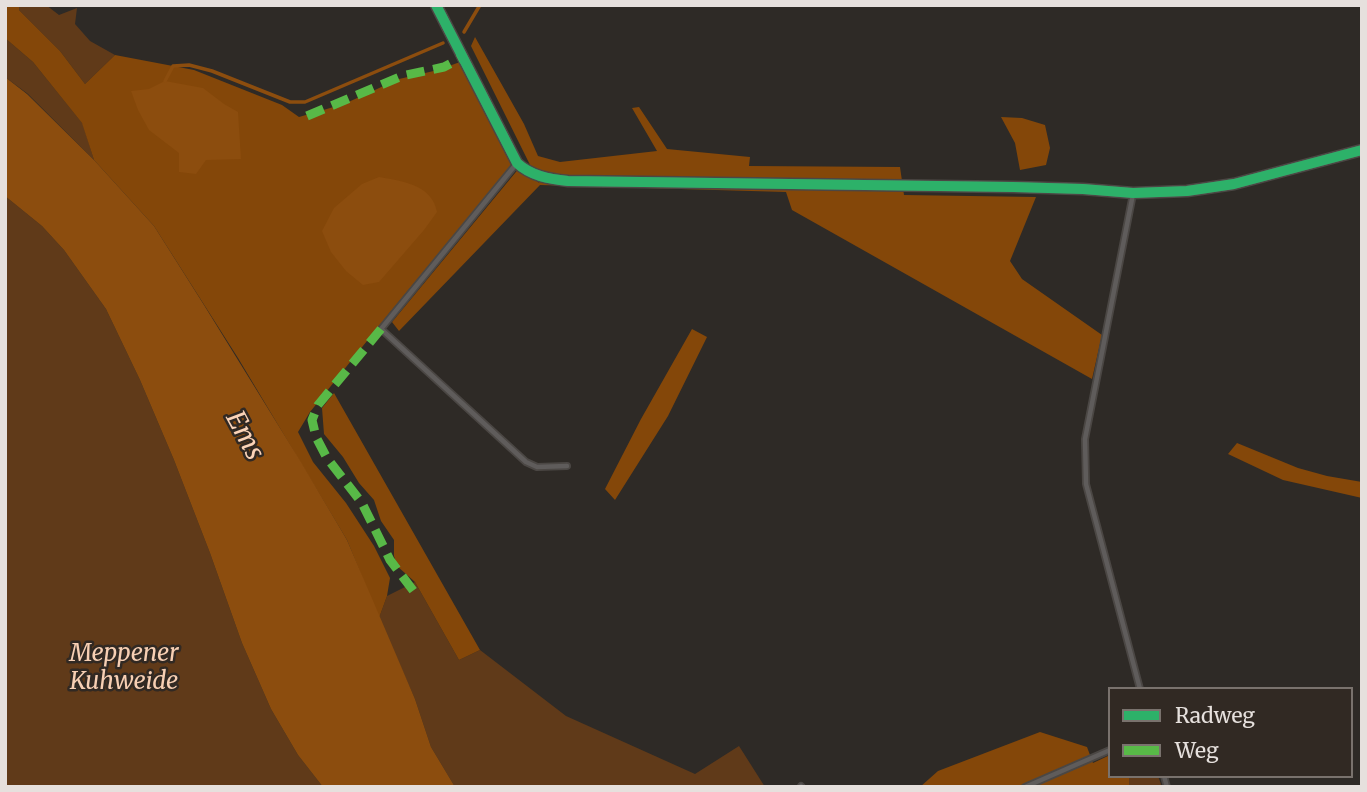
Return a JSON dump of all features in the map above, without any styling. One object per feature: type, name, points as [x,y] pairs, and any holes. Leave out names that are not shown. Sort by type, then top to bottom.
[{"type":"street","points":[[436,5],[517,163],[531,173],[568,181],[1001,187],[1133,193],[1187,191],[1234,184],[1362,150]]},
{"type":"lane","points":[[517,163],[381,329],[526,462],[537,467],[567,466]]},
{"type":"lane","points":[[1133,193],[1085,439],[1086,484],[1139,687]]},
{"type":"lane","points":[[1025,787],[1108,751]]},
{"type":"green space","points":[[19,5],[46,5],[59,15],[77,8],[75,24],[90,41],[115,55],[85,84],[60,51],[19,10]]},
{"type":"green space","points":[[5,38],[33,62],[83,124],[94,160],[28,94],[5,77]]},
{"type":"green space","name":"Meppener Kuhweide","points":[[5,196],[42,226],[64,250],[106,309],[174,460],[242,643],[271,709],[298,755],[323,787],[5,787]]},
{"type":"green space","points":[[415,582],[459,660],[480,650],[566,716],[695,774],[739,746],[765,787],[455,787],[431,747],[415,699],[379,618],[387,596]]},
{"type":"green space","points":[[1129,778],[1159,778],[1162,787],[1129,787]]},
{"type":"shaded area","points":[[5,5],[19,5],[19,10],[60,51],[85,84],[115,55],[194,70],[282,105],[299,117],[344,104],[399,79],[460,62],[514,162],[310,412],[298,432],[313,462],[346,503],[374,546],[390,578],[379,618],[347,540],[238,358],[154,226],[94,160],[82,123],[33,62],[5,38]]},
{"type":"shaded area","points":[[475,37],[524,124],[538,156],[560,162],[657,151],[632,108],[639,107],[667,149],[750,157],[749,166],[900,167],[904,195],[1036,197],[1010,261],[1022,279],[1102,335],[1092,379],[792,210],[786,192],[540,185],[399,331],[392,322],[520,167],[539,183],[471,46]]},
{"type":"shaded area","points":[[1001,117],[1022,118],[1045,125],[1050,148],[1046,165],[1020,170],[1015,143]]},
{"type":"shaded area","points":[[692,329],[707,337],[668,416],[615,500],[605,489]]},
{"type":"shaded area","points":[[334,393],[480,650],[459,660],[415,582],[397,566],[394,540],[381,521],[374,500],[324,434],[322,408]]},
{"type":"shaded area","points":[[1237,443],[1298,468],[1362,482],[1362,498],[1283,480],[1228,454]]},
{"type":"shaded area","points":[[1040,732],[1087,747],[1093,763],[1108,756],[1108,778],[1129,778],[1129,787],[920,787],[938,771]]},
{"type":"water","name":"Ems","points":[[5,77],[27,94],[94,160],[154,226],[347,540],[415,699],[431,747],[455,787],[323,787],[298,755],[271,709],[242,643],[174,460],[106,309],[64,250],[42,226],[5,196]]},
{"type":"water","points":[[165,81],[203,88],[238,112],[241,159],[206,160],[196,174],[179,172],[179,153],[149,130],[131,91],[149,89]]},
{"type":"water","points":[[379,177],[409,183],[423,190],[433,201],[437,212],[379,282],[363,285],[346,271],[331,252],[322,231],[334,208],[362,184]]},
{"type":"waterway","points":[[464,32],[480,5]]},
{"type":"waterway","points":[[165,81],[173,66],[189,65],[212,71],[290,102],[305,102],[443,43]]},
{"type":"marked path","points":[[307,116],[402,76],[444,67],[463,57]]},
{"type":"marked path","points":[[381,329],[318,405],[312,420],[316,437],[327,458],[362,503],[390,560],[415,593]]},
{"type":"cycle path","points":[[436,5],[517,163],[534,174],[554,179],[1013,187],[1133,193],[1187,191],[1234,184],[1362,150]]}]
